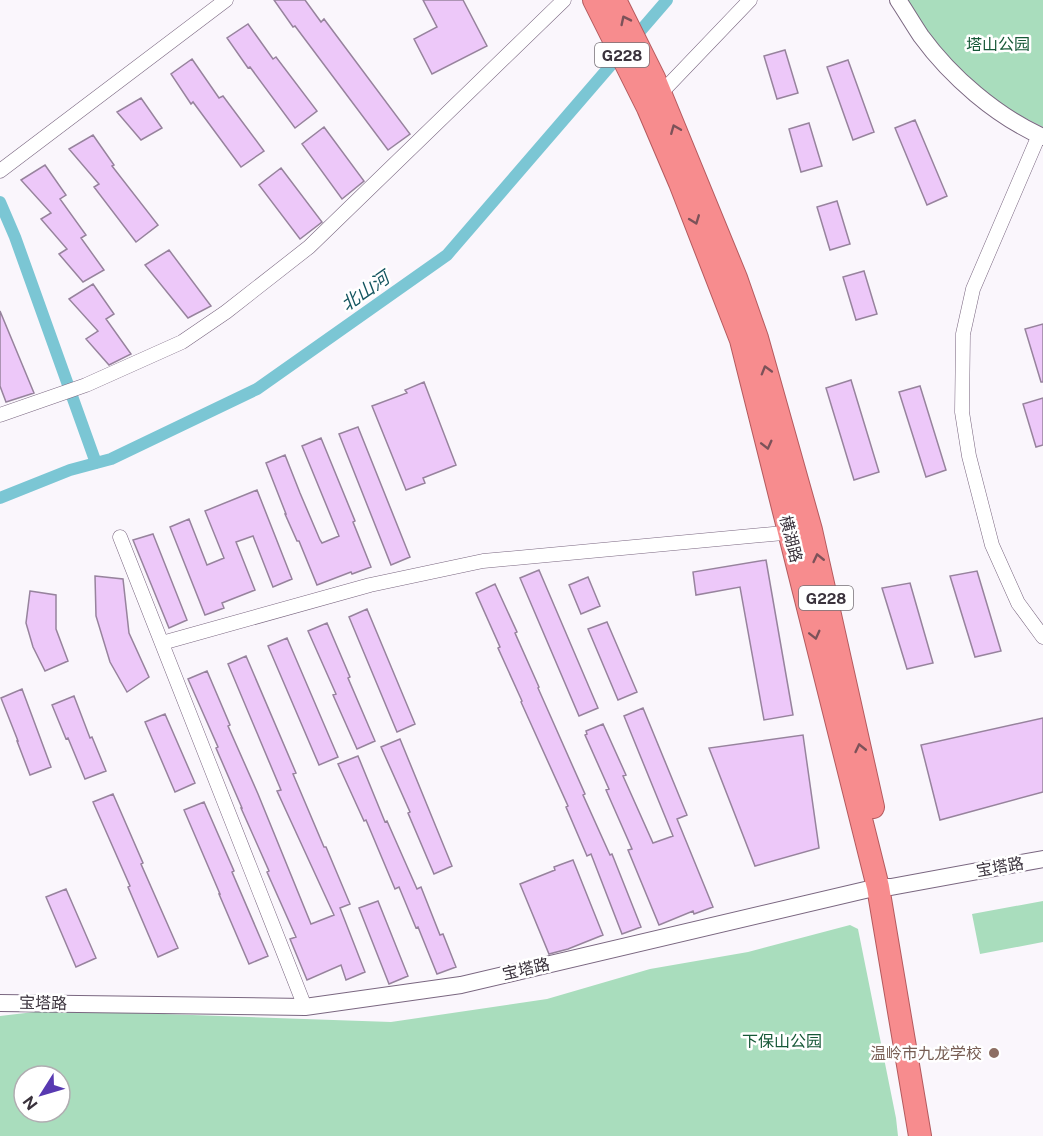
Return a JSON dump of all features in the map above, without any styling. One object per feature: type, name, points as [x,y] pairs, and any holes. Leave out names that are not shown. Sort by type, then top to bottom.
[{"type":"highway","name":"横湖路","points":[[602,1],[654,93],[736,278],[757,338],[800,531],[885,887],[933,1136]]},
{"type":"highway","name":"横湖路","points":[[602,1],[654,93]]},
{"type":"highway","name":"横湖路","points":[[885,887],[920,1136]]},
{"type":"street","points":[[1,171],[226,0]]},
{"type":"street","points":[[0,415],[86,385],[182,342],[226,312],[309,247],[564,0]]},
{"type":"street","points":[[654,93],[750,0]]},
{"type":"street","points":[[898,0],[921,36],[953,73],[994,108],[1041,136],[973,289],[963,334],[962,412],[969,456],[992,545],[1018,603],[1043,637]]},
{"type":"street","points":[[162,643],[370,585],[483,561],[800,531]]},
{"type":"street","points":[[120,537],[305,1007]]},
{"type":"street","name":"宝塔路","points":[[0,1003],[305,1007],[461,985],[885,887],[1043,859]]},
{"type":"green space","name":"塔山公园","points":[[905,0],[1043,0],[1043,127],[1005,108],[960,71]]},
{"type":"green space","points":[[1043,901],[1043,942],[980,954],[972,914]]},
{"type":"green space","name":"下保山公园","points":[[850,925],[858,929],[898,1136],[0,1136],[0,1016],[51,1010],[391,1022],[547,999],[650,969],[748,952]]},
{"type":"building","points":[[274,0],[305,0],[321,22],[324,19],[410,134],[388,150]]},
{"type":"building","points":[[423,0],[463,0],[487,46],[432,74],[414,39],[437,27]]},
{"type":"building","points":[[248,24],[273,59],[276,57],[317,111],[295,128],[227,38]]},
{"type":"building","points":[[785,50],[798,93],[777,99],[764,56]]},
{"type":"building","points":[[192,59],[219,98],[223,96],[264,151],[241,167],[193,102],[191,104],[171,74]]},
{"type":"building","points":[[848,60],[874,132],[853,140],[827,67]]},
{"type":"building","points":[[141,98],[162,128],[141,140],[117,112]]},
{"type":"building","points":[[915,120],[947,196],[927,205],[895,128]]},
{"type":"building","points":[[809,123],[822,166],[801,172],[789,129]]},
{"type":"building","points":[[324,127],[364,181],[342,199],[302,144]]},
{"type":"building","points":[[93,135],[114,165],[112,166],[158,225],[136,242],[94,187],[99,184],[69,149]]},
{"type":"building","points":[[45,165],[66,195],[60,199],[86,235],[81,238],[104,270],[83,282],[59,254],[67,249],[41,219],[51,213],[21,180]]},
{"type":"building","points":[[281,168],[322,222],[300,239],[259,185]]},
{"type":"building","points":[[837,201],[850,244],[830,250],[817,207]]},
{"type":"building","points":[[169,250],[211,306],[188,318],[145,265]]},
{"type":"building","points":[[864,271],[877,314],[856,320],[843,277]]},
{"type":"building","points":[[93,284],[114,314],[106,319],[131,354],[109,365],[86,339],[98,331],[69,299]]},
{"type":"building","points":[[0,311],[34,393],[6,402],[0,386]]},
{"type":"building","points":[[1043,324],[1043,382],[1041,382],[1025,329]]},
{"type":"building","points":[[851,380],[879,472],[854,480],[826,388]]},
{"type":"building","points":[[424,382],[456,465],[423,478],[425,483],[406,490],[372,406],[407,393],[405,390]]},
{"type":"building","points":[[920,386],[946,470],[926,477],[899,392]]},
{"type":"building","points":[[1043,398],[1043,445],[1036,447],[1023,404]]},
{"type":"building","points":[[358,427],[410,557],[391,565],[339,434]]},
{"type":"building","points":[[321,438],[371,567],[317,585],[285,514],[266,463],[285,455],[322,543],[339,536],[302,446]]},
{"type":"building","points":[[257,490],[292,579],[273,587],[253,536],[236,542],[255,590],[222,603],[224,608],[205,615],[170,527],[189,519],[207,565],[224,558],[205,511]]},
{"type":"building","points":[[153,534],[187,620],[169,628],[133,540]]},
{"type":"building","points":[[766,560],[793,715],[764,720],[740,587],[696,595],[693,572]]},
{"type":"building","points":[[539,570],[598,708],[579,716],[520,578]]},
{"type":"building","points":[[977,571],[1001,651],[975,657],[950,576]]},
{"type":"building","points":[[95,576],[123,579],[129,633],[149,677],[127,692],[110,662],[96,616]]},
{"type":"building","points":[[588,577],[600,606],[581,614],[569,585]]},
{"type":"building","points":[[910,583],[933,663],[907,669],[882,588]]},
{"type":"building","points":[[495,584],[585,794],[583,795],[610,855],[612,854],[641,927],[622,934],[591,854],[587,856],[566,807],[568,806],[498,648],[500,647],[476,593]]},
{"type":"building","points":[[30,591],[56,595],[56,629],[68,661],[45,671],[33,647],[26,623]]},
{"type":"building","points":[[367,609],[415,724],[397,732],[349,617]]},
{"type":"building","points":[[607,622],[637,692],[618,700],[588,629]]},
{"type":"building","points":[[327,623],[375,741],[357,749],[308,631]]},
{"type":"building","points":[[287,638],[338,757],[319,765],[268,646]]},
{"type":"building","points":[[246,656],[296,773],[293,774],[350,904],[340,908],[365,972],[346,980],[341,965],[307,980],[290,939],[296,937],[188,679],[207,671],[311,924],[334,915],[277,791],[281,790],[228,664]]},
{"type":"building","points":[[22,689],[51,767],[30,775],[1,698]]},
{"type":"building","points":[[74,696],[106,771],[85,779],[52,705]]},
{"type":"building","points":[[643,708],[687,815],[677,819],[713,907],[694,914],[693,911],[659,925],[628,850],[632,849],[606,790],[609,789],[585,735],[586,731],[603,724],[653,843],[673,836],[624,716]]},
{"type":"building","points":[[165,714],[195,783],[175,792],[145,722]]},
{"type":"building","points":[[1043,718],[1043,792],[940,820],[921,745]]},
{"type":"building","points":[[803,735],[819,848],[755,866],[709,748]]},
{"type":"building","points":[[400,739],[452,866],[434,874],[381,747]]},
{"type":"building","points":[[358,756],[385,822],[387,821],[417,889],[421,887],[440,935],[443,934],[456,967],[437,974],[399,887],[395,889],[366,820],[364,821],[338,764]]},
{"type":"building","points":[[113,794],[178,948],[158,957],[93,802]]},
{"type":"building","points":[[204,802],[268,956],[249,964],[184,810]]},
{"type":"building","points":[[573,860],[603,935],[549,954],[520,884]]},
{"type":"building","points":[[66,889],[96,958],[76,967],[46,897]]},
{"type":"building","points":[[378,901],[408,976],[389,984],[359,908]]},
{"type":"waterway","name":"北山河","points":[[0,498],[70,470],[111,459],[257,389],[447,255],[667,0]]},
{"type":"waterway","points":[[0,202],[15,237],[96,463]]},
{"type":"place","name":"温岭市九龙学校","points":[[994,1053]]}]
